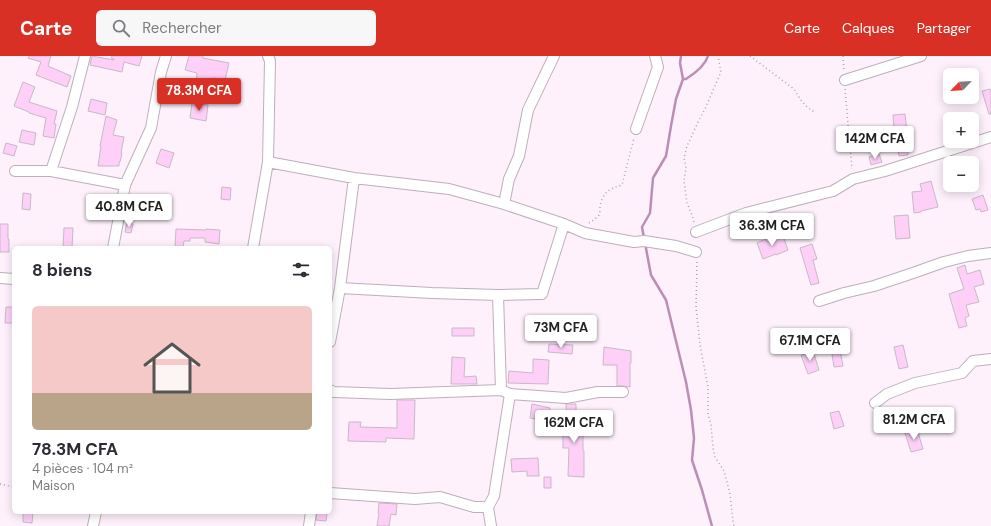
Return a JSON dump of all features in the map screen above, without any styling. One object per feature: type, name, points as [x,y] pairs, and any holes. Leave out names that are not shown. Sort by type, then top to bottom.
[{"type":"street","points":[[51,171],[72,107],[85,56]]},
{"type":"street","points":[[113,246],[125,185],[151,128],[161,72],[166,56]]},
{"type":"street","points":[[253,246],[268,162],[270,61],[268,56]]},
{"type":"street","points":[[504,204],[509,179],[519,156],[528,110],[554,56]]},
{"type":"street","points":[[636,129],[658,66],[655,56]]},
{"type":"street","points":[[845,80],[921,56]]},
{"type":"street","points":[[696,232],[746,213],[833,191],[853,179],[885,171],[991,137]]},
{"type":"street","points":[[268,162],[354,178],[449,189],[504,204],[564,224],[585,233],[634,242],[644,241],[676,246],[696,252]]},
{"type":"street","points":[[14,171],[51,171],[125,185]]},
{"type":"street","points":[[332,331],[340,288],[354,178]]},
{"type":"street","points":[[340,288],[498,295],[542,294],[564,224]]},
{"type":"street","points":[[819,301],[907,276],[944,262],[968,256],[991,253]]},
{"type":"street","points":[[0,278],[12,279]]},
{"type":"street","points":[[491,526],[488,507],[494,496],[505,392],[498,295]]},
{"type":"street","points":[[875,403],[887,394],[915,383],[962,373],[973,361],[991,359]]},
{"type":"street","points":[[332,391],[390,394],[505,392],[566,398],[598,392],[623,392]]},
{"type":"street","points":[[332,493],[415,499],[440,497],[474,507],[488,507]]},
{"type":"street","points":[[93,526],[96,514]]},
{"type":"street","points":[[309,526],[311,514]]},
{"type":"path","points":[[696,232],[692,215],[687,203],[684,181],[686,168],[684,158],[687,146],[721,72],[718,56]]},
{"type":"path","points":[[750,56],[794,89],[807,107],[816,114]]},
{"type":"path","points":[[843,56],[853,179]]},
{"type":"path","points":[[585,233],[589,223],[599,215],[602,197],[606,192],[622,185],[636,129]]},
{"type":"path","points":[[696,252],[696,307],[700,345],[708,387],[708,414],[711,424],[715,457],[724,471],[730,494],[732,521],[734,526]]},
{"type":"path","points":[[0,484],[12,487]]},
{"type":"building","points":[[29,56],[51,56],[48,66],[71,76],[67,87],[36,75],[41,62],[28,58]]},
{"type":"building","points":[[92,56],[114,60],[111,58],[112,56],[142,56],[139,66],[124,62],[122,72],[90,65]]},
{"type":"building","points":[[189,56],[203,56],[203,58],[229,63],[225,80],[214,78],[214,90],[196,89],[197,73],[185,70]]},
{"type":"building","points":[[23,82],[35,87],[29,102],[57,111],[54,124],[56,124],[54,138],[43,136],[46,118],[29,113],[14,106]]},
{"type":"building","points":[[990,89],[991,114],[989,114],[982,91]]},
{"type":"building","points":[[91,99],[107,103],[105,115],[88,111]]},
{"type":"building","points":[[192,103],[208,105],[206,121],[190,118]]},
{"type":"building","points":[[905,114],[908,155],[899,156],[897,143],[877,152],[872,138],[894,128],[893,115]]},
{"type":"building","points":[[106,116],[117,120],[113,135],[124,137],[119,166],[98,166]]},
{"type":"building","points":[[22,130],[36,133],[34,145],[19,142]]},
{"type":"building","points":[[6,143],[17,146],[14,156],[3,153]]},
{"type":"building","points":[[161,149],[174,153],[169,168],[156,163]]},
{"type":"building","points":[[879,154],[882,162],[871,165],[869,157]]},
{"type":"building","points":[[931,181],[938,207],[914,213],[912,192],[922,191],[920,184]]},
{"type":"building","points":[[222,187],[231,188],[230,200],[221,199]]},
{"type":"building","points":[[23,193],[31,194],[30,210],[22,209]]},
{"type":"building","points":[[983,195],[988,210],[981,212],[980,209],[976,210],[972,199]]},
{"type":"building","points":[[908,215],[910,238],[896,239],[894,216]]},
{"type":"building","points":[[127,222],[133,224],[131,233],[125,232]]},
{"type":"building","points":[[0,224],[8,224],[9,252],[0,252]]},
{"type":"building","points":[[64,228],[73,228],[72,246],[63,246]]},
{"type":"building","points":[[176,229],[220,230],[219,244],[205,242],[205,238],[190,238],[190,241],[184,241],[183,246],[175,246]]},
{"type":"building","points":[[783,236],[788,250],[763,259],[757,243],[766,239],[767,242]]},
{"type":"building","points":[[812,244],[817,259],[813,260],[819,283],[811,285],[800,248]]},
{"type":"building","points":[[965,265],[967,274],[980,270],[984,284],[974,287],[979,302],[966,305],[969,316],[965,318],[967,326],[959,328],[949,294],[964,289],[957,268]]},
{"type":"building","points":[[6,307],[12,307],[12,323],[5,323]]},
{"type":"building","points":[[452,328],[474,328],[474,336],[452,336]]},
{"type":"building","points":[[836,330],[841,344],[839,345],[843,366],[834,367],[831,348],[828,347],[815,352],[809,336],[820,332],[821,335]]},
{"type":"building","points":[[549,344],[573,345],[572,354],[548,352]]},
{"type":"building","points":[[903,345],[908,367],[899,369],[894,347]]},
{"type":"building","points":[[604,347],[631,351],[630,387],[617,386],[617,365],[603,365]]},
{"type":"building","points":[[813,351],[819,370],[808,374],[801,355]]},
{"type":"building","points":[[452,357],[465,358],[464,377],[476,376],[477,384],[451,384]]},
{"type":"building","points":[[533,359],[549,360],[548,384],[508,383],[509,371],[533,373]]},
{"type":"building","points":[[397,400],[415,400],[414,439],[386,438],[386,442],[348,441],[349,422],[361,422],[360,427],[397,428]]},
{"type":"building","points":[[532,404],[550,408],[548,421],[530,418]]},
{"type":"building","points":[[566,404],[576,404],[576,431],[583,431],[584,477],[568,476],[569,448],[563,448],[563,431],[567,431]]},
{"type":"building","points":[[945,408],[948,420],[932,424],[929,413]]},
{"type":"building","points":[[839,411],[844,426],[834,429],[830,413]]},
{"type":"building","points":[[917,429],[923,449],[911,452],[905,433]]},
{"type":"building","points":[[538,458],[539,476],[527,476],[527,471],[512,472],[511,459]]},
{"type":"building","points":[[544,477],[551,477],[551,488],[544,488]]},
{"type":"building","points":[[379,503],[397,504],[396,515],[391,514],[389,526],[377,526]]},
{"type":"building","points":[[23,514],[33,514],[32,523],[23,522]]},
{"type":"building","points":[[317,514],[327,514],[326,521],[316,520]]},
{"type":"waterway","points":[[644,238],[642,227],[650,213],[653,178],[666,156],[676,99],[683,79],[680,63],[681,56]]},
{"type":"waterway","points":[[683,79],[686,79],[699,69],[707,60],[708,56]]},
{"type":"waterway","points":[[645,243],[651,275],[666,300],[686,382],[694,438],[692,460],[712,526]]}]
